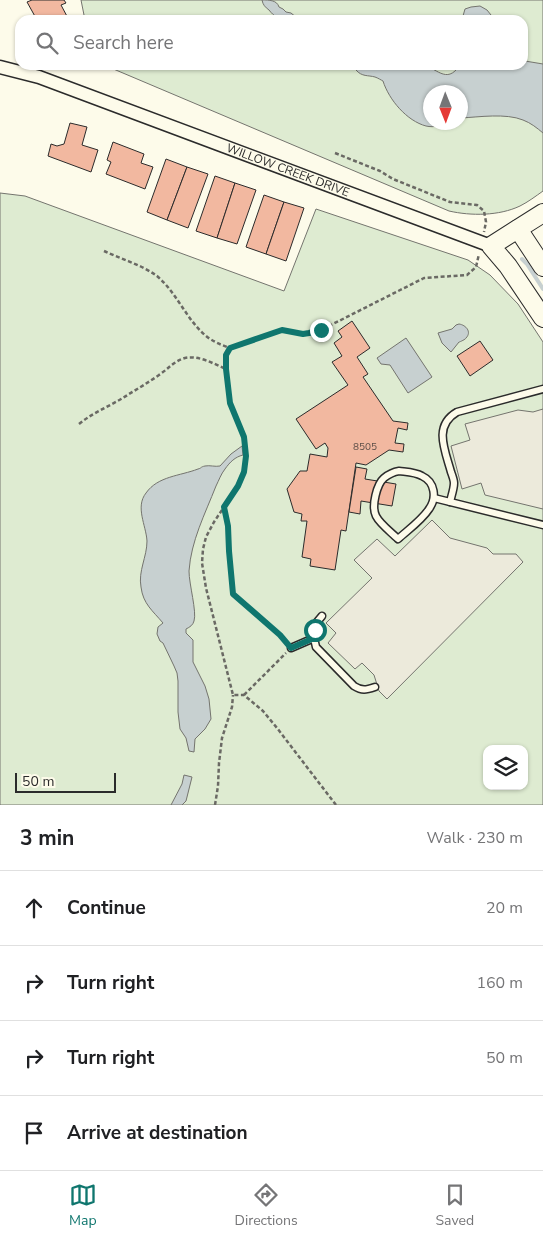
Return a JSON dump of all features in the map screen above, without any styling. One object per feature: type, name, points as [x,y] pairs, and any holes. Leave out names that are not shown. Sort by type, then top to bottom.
[{"type":"street","name":"WILLOW CREEK DRIVE","points":[[0,67],[39,77],[486,244],[508,266],[543,318]]},
{"type":"street","points":[[486,244],[518,229],[543,213]]},
{"type":"street","points":[[518,229],[543,267]]},
{"type":"lane","points":[[450,502],[454,483],[443,444],[443,428],[446,420],[457,412],[543,389]]},
{"type":"lane","points":[[399,471],[411,472],[427,478],[434,491],[434,498],[428,511],[398,539],[375,515],[375,499],[380,484],[383,478],[390,473],[399,471]]},
{"type":"lane","points":[[434,498],[543,525]]},
{"type":"lane","points":[[322,616],[317,622],[314,638],[316,647],[354,686],[360,690],[375,687]]},
{"type":"lane","points":[[291,648],[314,638]]},
{"type":"path","points":[[215,805],[222,738],[234,695],[206,588],[202,563],[203,549],[206,537],[214,522],[238,486],[244,472],[246,456],[244,437],[230,403],[226,355],[230,348],[282,330],[303,334],[321,330],[424,278],[467,275],[476,267],[486,244],[484,211],[477,206],[450,202],[393,179],[380,170],[335,153]]},
{"type":"path","points":[[104,251],[156,276],[174,295],[192,321],[206,336],[230,348]]},
{"type":"path","points":[[79,424],[97,411],[113,404],[161,374],[173,363],[186,358],[199,359],[226,369]]},
{"type":"path","points":[[224,507],[228,526],[233,594],[280,635],[291,648],[244,695]]},
{"type":"path","points":[[234,695],[244,695],[263,711],[336,805]]},
{"type":"green space","points":[[81,0],[543,0],[543,191],[520,206],[503,212],[466,214],[449,211],[116,70],[528,70],[528,15],[84,15]]},
{"type":"green space","points":[[0,193],[25,196],[284,291],[316,209],[468,260],[490,275],[518,304],[543,342],[543,805],[0,805]]},
{"type":"shaded area","points":[[262,0],[270,0],[293,15],[274,15]]},
{"type":"shaded area","points":[[480,6],[491,15],[463,15],[465,9]]},
{"type":"shaded area","points":[[528,62],[543,64],[543,133],[529,123],[516,118],[492,116],[468,118],[468,85],[423,85],[423,125],[412,120],[400,109],[383,81],[361,74],[356,70],[435,70],[450,74],[456,70],[528,70]]},
{"type":"shaded area","points":[[459,324],[466,327],[468,336],[459,342],[451,352],[442,343],[438,333],[452,329]]},
{"type":"shaded area","points":[[406,338],[432,377],[408,393],[390,365],[381,364],[377,358]]},
{"type":"shaded area","points":[[543,409],[543,509],[485,495],[481,483],[462,489],[451,446],[470,440],[465,424],[518,410],[533,412]]},
{"type":"shaded area","points":[[242,446],[243,455],[235,458],[229,464],[216,486],[199,528],[190,560],[189,577],[195,617],[193,624],[186,629],[186,633],[193,640],[193,662],[205,686],[209,699],[211,719],[205,729],[195,739],[194,752],[189,751],[186,738],[180,729],[177,673],[157,634],[158,627],[163,623],[149,607],[142,593],[140,581],[147,541],[141,504],[146,493],[157,483],[203,466],[220,466]]},
{"type":"shaded area","points":[[432,520],[450,538],[487,548],[493,554],[516,554],[523,562],[387,699],[379,691],[374,675],[362,663],[355,669],[328,643],[336,633],[326,623],[372,578],[354,560],[377,539],[395,556]]},
{"type":"shaded area","points":[[184,775],[192,777],[186,801],[182,805],[171,805],[182,784]]},
{"type":"building","points":[[32,0],[64,0],[66,3],[61,5],[66,15],[34,15],[27,2]]},
{"type":"building","points":[[70,123],[87,127],[82,145],[98,150],[91,172],[48,156],[51,144],[57,146],[64,144]]},
{"type":"building","points":[[113,142],[144,154],[141,163],[153,167],[145,189],[106,174],[111,162],[107,160]]},
{"type":"building","points":[[166,159],[187,167],[167,220],[147,212]]},
{"type":"building","points":[[187,167],[208,174],[188,228],[167,220]]},
{"type":"building","points":[[215,176],[235,183],[217,238],[196,231]]},
{"type":"building","points":[[235,183],[256,190],[237,244],[217,238]]},
{"type":"building","points":[[264,195],[284,202],[266,254],[246,247]]},
{"type":"building","points":[[284,202],[304,208],[286,261],[266,254]]},
{"type":"building","points":[[352,321],[370,348],[357,357],[368,374],[363,377],[393,421],[408,423],[407,430],[398,428],[395,443],[404,444],[403,452],[389,450],[366,465],[356,463],[346,531],[341,530],[335,570],[310,566],[311,559],[302,557],[307,521],[301,521],[302,514],[294,512],[287,489],[300,471],[307,471],[310,454],[327,457],[328,448],[325,443],[316,449],[296,419],[348,385],[332,362],[342,356],[334,343],[342,337],[338,331]]},
{"type":"building","points":[[480,341],[493,360],[470,376],[457,356]]},
{"type":"building","points":[[356,467],[367,469],[365,479],[396,484],[392,506],[361,501],[360,514],[349,512]]},
{"type":"waterway","points":[[522,259],[543,289]]},
{"type":"route","points":[[315,630],[314,638],[291,648],[263,619],[233,594],[228,526],[224,507],[238,486],[244,472],[246,456],[244,437],[230,403],[226,355],[230,348],[282,330],[303,334],[321,330]]}]
